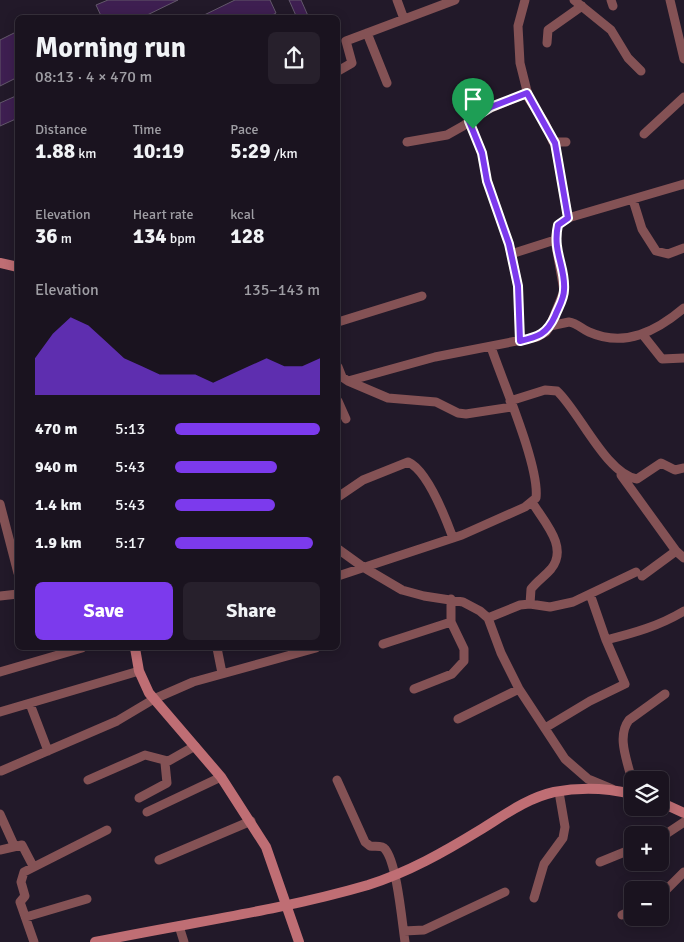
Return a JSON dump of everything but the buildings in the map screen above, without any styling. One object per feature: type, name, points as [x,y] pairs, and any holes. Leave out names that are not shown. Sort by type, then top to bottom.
[{"type":"street","points":[[397,0],[404,19]]},
{"type":"street","points":[[340,70],[352,63],[346,41],[455,0]]},
{"type":"street","points":[[525,0],[518,26],[518,45],[527,93],[555,143],[568,218]]},
{"type":"street","points":[[574,0],[611,30],[628,58],[641,71]]},
{"type":"street","points":[[670,0],[684,59]]},
{"type":"street","points":[[547,43],[548,30],[582,6]]},
{"type":"street","points":[[368,33],[387,83]]},
{"type":"street","points":[[407,142],[447,135],[491,107],[527,93]]},
{"type":"street","points":[[644,134],[684,97]]},
{"type":"street","points":[[469,121],[482,153],[487,181],[511,254],[518,286],[520,341]]},
{"type":"street","points":[[555,143],[566,142]]},
{"type":"street","points":[[342,379],[435,357],[520,341],[537,337],[546,332],[564,291],[555,240],[558,225],[568,218],[684,184]]},
{"type":"street","points":[[632,200],[642,229],[656,251],[668,254],[684,248]]},
{"type":"street","points":[[511,254],[555,240]]},
{"type":"street","points":[[0,263],[15,266]]},
{"type":"street","points":[[340,321],[422,296]]},
{"type":"street","points":[[550,326],[569,322],[589,332],[608,338],[643,335],[658,328],[684,308]]},
{"type":"street","points":[[643,335],[662,359],[684,358]]},
{"type":"street","points":[[340,575],[453,538],[483,526],[532,502],[536,498],[537,490],[527,450],[491,346]]},
{"type":"street","points":[[342,379],[388,398],[436,402],[458,413],[466,414],[511,404],[545,390],[557,391],[676,551],[684,558]]},
{"type":"street","points":[[340,406],[346,419]]},
{"type":"street","points":[[610,460],[626,476],[637,479],[661,463],[675,470],[684,468]]},
{"type":"street","points":[[340,496],[363,480],[408,462],[418,470],[444,513],[453,538]]},
{"type":"street","points":[[530,604],[531,588],[551,569],[559,550],[550,530],[532,502]]},
{"type":"street","points":[[0,504],[15,562]]},
{"type":"street","points":[[340,550],[363,567],[412,594],[450,599],[472,606],[488,618],[501,654],[519,689],[565,760],[588,779],[624,792]]},
{"type":"street","points":[[488,618],[520,605],[530,604],[550,607],[573,602],[610,582],[639,574],[676,551]]},
{"type":"street","points":[[0,596],[15,594]]},
{"type":"street","points":[[545,728],[590,701],[625,684],[606,640],[590,594]]},
{"type":"street","points":[[414,689],[452,674],[464,661],[464,649],[451,622],[453,618],[450,599]]},
{"type":"street","points":[[606,640],[639,632],[668,621],[684,611]]},
{"type":"street","points":[[383,644],[451,622]]},
{"type":"street","points":[[0,670],[49,652],[66,650]]},
{"type":"street","points":[[135,650],[139,671],[154,699],[221,777],[266,848],[299,942]]},
{"type":"street","points":[[217,650],[222,673]]},
{"type":"street","points":[[1,771],[117,720],[154,699],[193,682],[308,650]]},
{"type":"street","points":[[0,712],[139,671]]},
{"type":"street","points":[[458,719],[519,689]]},
{"type":"street","points":[[630,771],[624,746],[623,733],[625,726],[629,720],[665,694]]},
{"type":"street","points":[[30,704],[48,751]]},
{"type":"street","points":[[140,798],[167,783],[164,766],[168,761],[195,746]]},
{"type":"street","points":[[88,780],[144,755],[168,761]]},
{"type":"street","points":[[147,812],[221,777]]},
{"type":"street","points":[[337,780],[365,842],[370,846],[380,846],[386,850],[394,875],[405,942]]},
{"type":"street","points":[[95,942],[286,905],[369,884],[437,856],[521,806],[559,792],[580,789],[614,790]]},
{"type":"street","points":[[534,898],[544,864],[563,838],[565,827],[559,792]]},
{"type":"street","points":[[669,806],[684,813]]},
{"type":"street","points":[[0,814],[14,845]]},
{"type":"street","points":[[159,860],[251,822]]},
{"type":"street","points":[[669,832],[684,822]]},
{"type":"street","points":[[34,942],[20,902],[25,896],[21,878],[24,872],[107,830]]},
{"type":"street","points":[[0,850],[14,845],[24,846],[33,866]]},
{"type":"street","points":[[600,862],[624,852]]},
{"type":"street","points":[[669,887],[684,872]]},
{"type":"street","points":[[404,931],[424,930],[505,892]]},
{"type":"street","points":[[26,916],[87,899]]},
{"type":"street","points":[[179,926],[184,942]]},
{"type":"route","points":[[527,93],[531,104],[541,116],[555,143],[568,218],[558,225],[555,240],[564,291],[550,326],[546,332],[537,337],[520,341],[518,286],[509,244],[487,181],[482,153],[473,129],[469,121],[474,116],[511,98],[527,93]]}]
